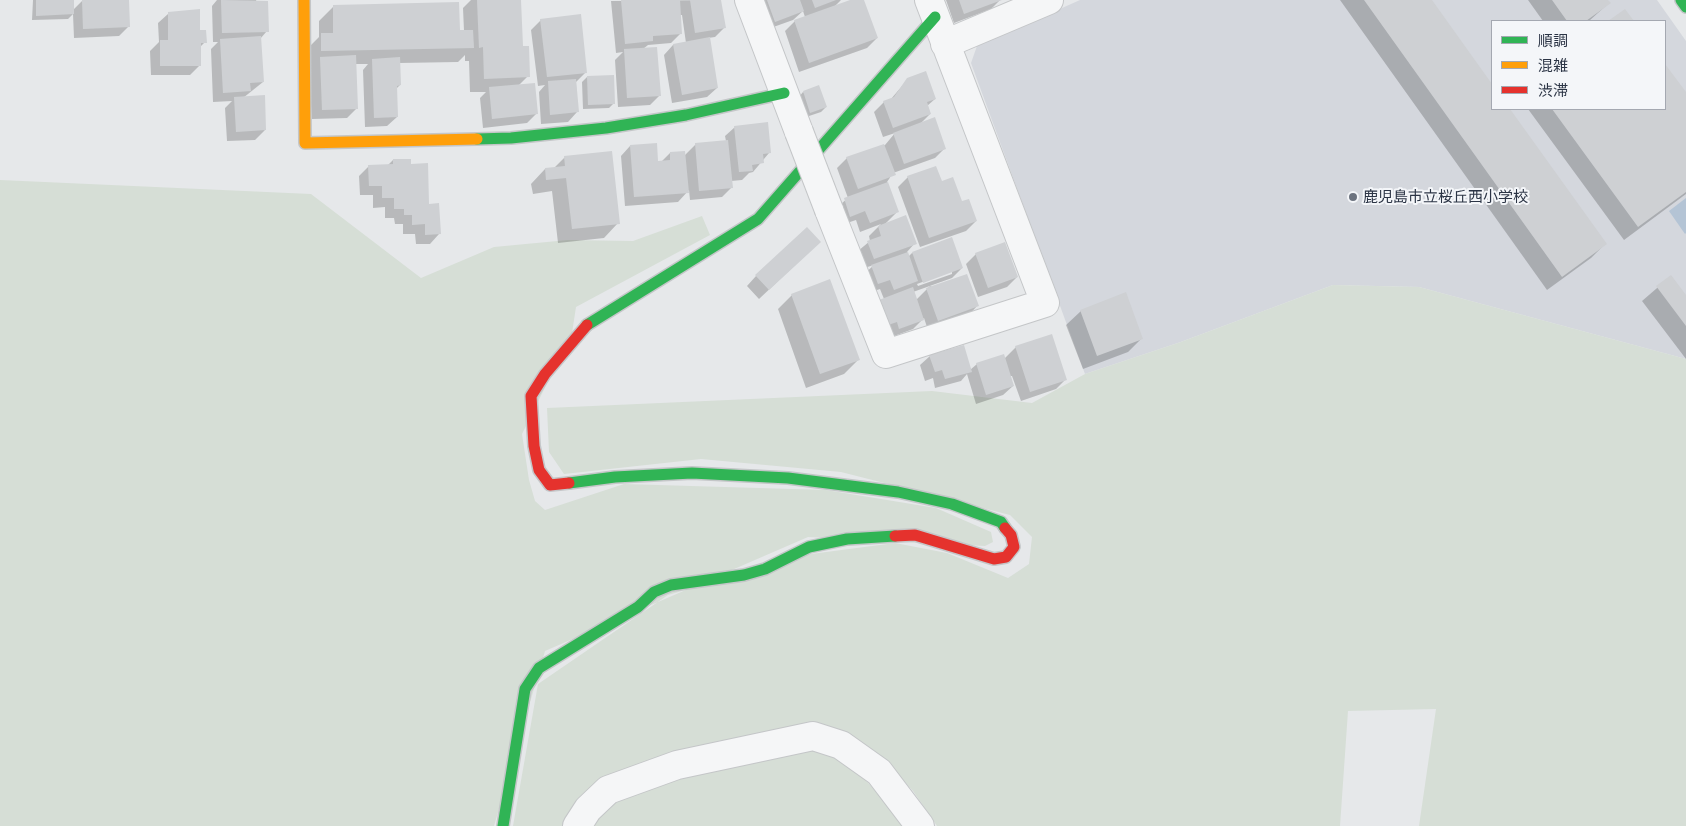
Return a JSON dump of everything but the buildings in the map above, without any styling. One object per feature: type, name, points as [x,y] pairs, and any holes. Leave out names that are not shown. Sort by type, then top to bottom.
[{"type":"street","points":[[304,0],[305,143],[511,138],[606,128],[686,115],[784,93]]},
{"type":"street","points":[[749,0],[886,354],[1045,303],[932,8]]},
{"type":"street","points":[[945,44],[1049,0]]},
{"type":"street","points":[[1681,0],[1686,7]]},
{"type":"street","points":[[503,826],[525,689],[538,668],[638,607],[654,592],[671,585],[751,573],[765,569],[809,546],[847,539],[915,535],[994,559],[1006,557],[1014,547],[1011,535],[1001,522],[952,504],[888,491],[788,478],[692,473],[615,476],[550,485],[539,470],[534,446],[531,396],[545,374],[590,321],[758,219],[932,8]]},
{"type":"street","points":[[577,826],[588,809],[608,790],[677,765],[814,736],[841,745],[879,772],[920,826]]},
{"type":"shaded area","name":"鹿児島市立桜丘西小学校","points":[[1080,0],[1657,0],[1686,41],[1686,359],[1419,287],[1333,285],[1178,343],[1085,374],[971,63],[977,46]]},
{"type":"shaded area","points":[[0,180],[311,194],[421,278],[494,247],[568,240],[633,241],[702,216],[710,235],[576,307],[572,333],[522,434],[529,480],[535,501],[545,510],[624,484],[826,490],[936,508],[991,532],[993,542],[985,546],[808,537],[545,651],[494,826],[0,826]]},
{"type":"shaded area","points":[[1333,285],[1419,287],[1686,359],[1686,826],[1419,826],[1436,709],[1348,711],[1340,826],[937,826],[913,791],[883,759],[826,727],[674,754],[567,826],[513,826],[538,684],[668,595],[811,554],[895,543],[947,553],[1008,578],[1029,564],[1032,537],[1010,515],[841,472],[701,459],[564,474],[549,452],[547,408],[932,391],[1032,403],[1085,374],[1178,343]]},
{"type":"shaded area","points":[[819,749],[847,760],[908,826],[585,826],[614,797],[680,774]]},
{"type":"water","points":[[1686,198],[1686,233],[1685,234],[1669,211]]},
{"type":"traffic: fast","points":[[1681,0],[1686,7]]},
{"type":"traffic: fast","points":[[587,325],[758,219],[935,17]]},
{"type":"traffic: fast","points":[[477,139],[511,138],[606,128],[686,115],[784,93]]},
{"type":"traffic: fast","points":[[569,483],[615,477],[692,473],[788,478],[898,492],[952,504],[1001,522],[1005,528]]},
{"type":"traffic: fast","points":[[503,826],[525,689],[539,668],[638,607],[654,592],[671,585],[744,575],[765,569],[809,547],[847,539],[895,536]]},
{"type":"traffic: slow","points":[[304,0],[305,143],[477,139]]},
{"type":"traffic: jam","points":[[569,483],[550,485],[539,470],[534,446],[531,396],[545,374],[587,325]]},
{"type":"traffic: jam","points":[[895,536],[915,535],[994,559],[1006,557],[1014,547],[1011,535],[1005,528]]},
{"type":"place","name":"鹿児島市立桜丘西小学校","points":[[1353,197]]}]
